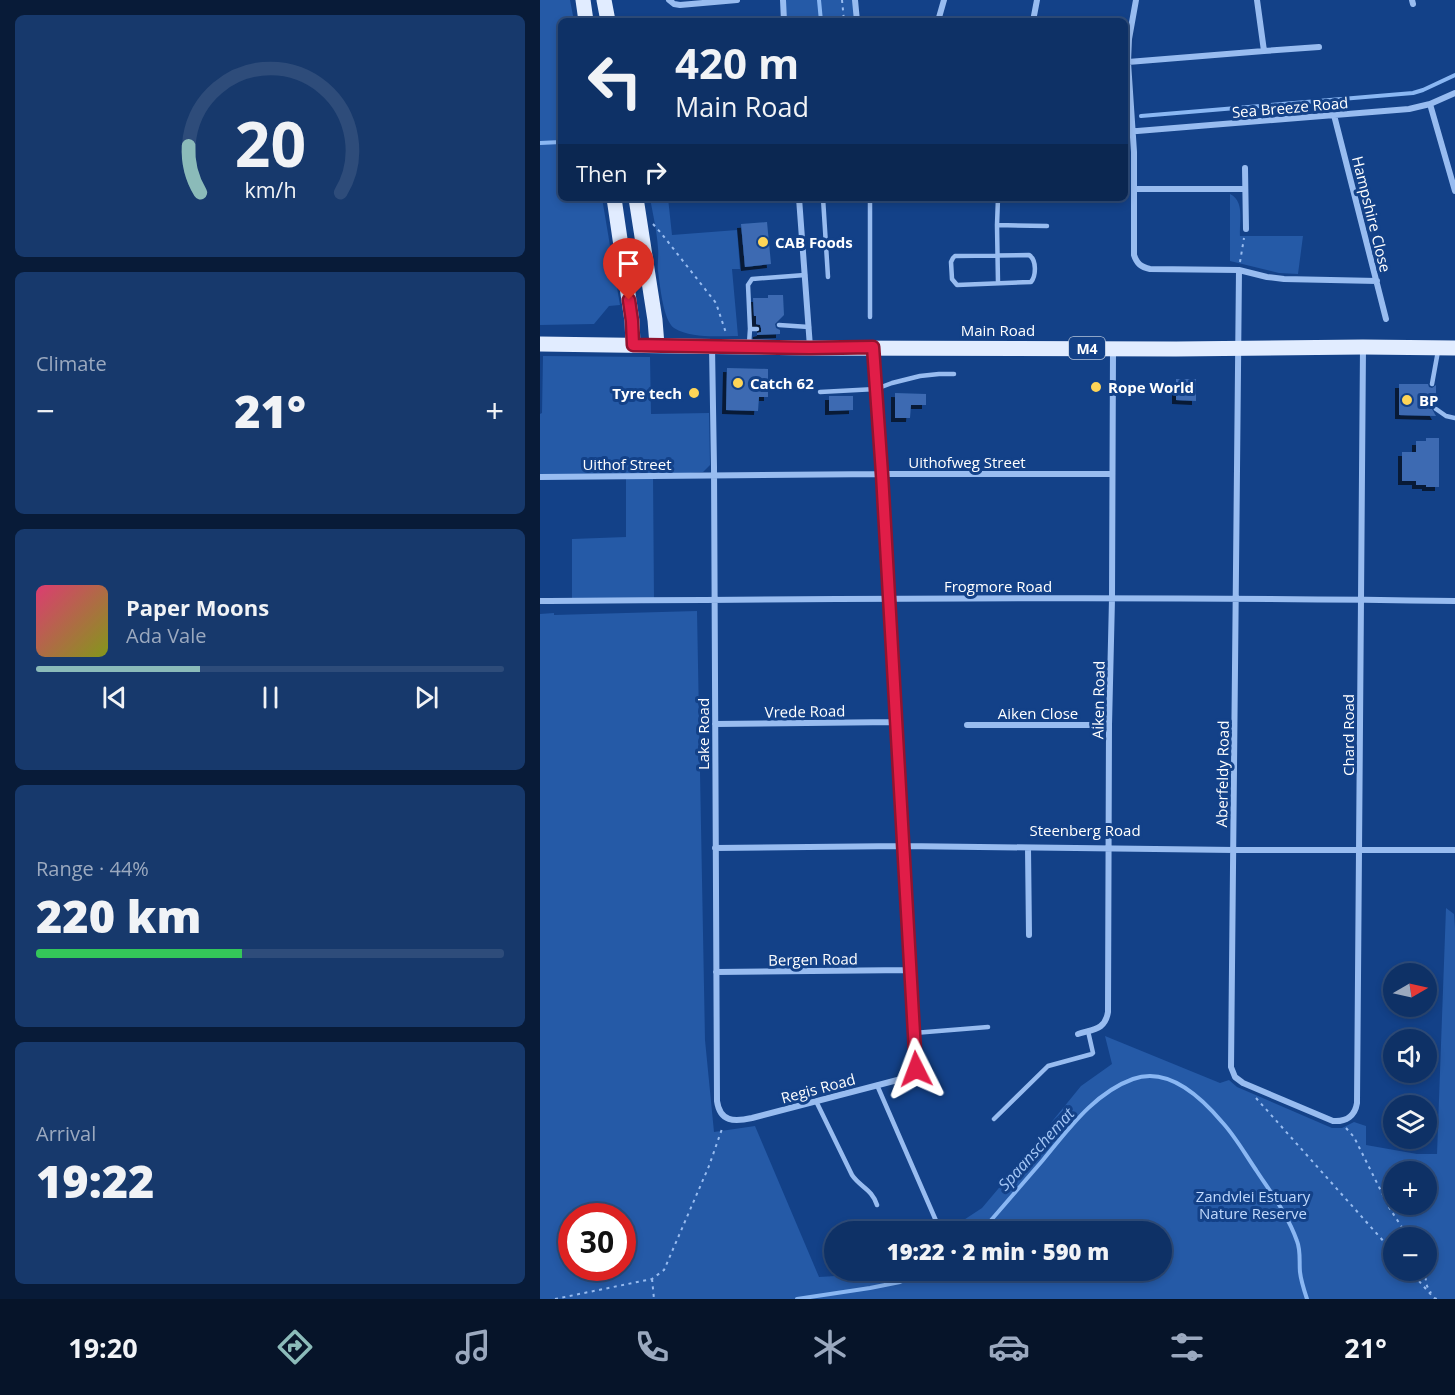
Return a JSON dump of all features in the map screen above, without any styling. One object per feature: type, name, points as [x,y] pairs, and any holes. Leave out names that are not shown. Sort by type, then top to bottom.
[{"type":"main road","points":[[583,0],[586,18]]},
{"type":"main road","points":[[604,0],[607,18]]},
{"type":"main road","points":[[614,201],[632,321],[633,345]]},
{"type":"main road","points":[[636,201],[657,345]]},
{"type":"main road","name":"Main Road","points":[[540,344],[810,348],[1455,348]]},
{"type":"street","points":[[669,0],[680,5],[737,0]]},
{"type":"street","points":[[783,0],[784,18]]},
{"type":"street","points":[[855,0],[857,18]]},
{"type":"street","points":[[939,18],[944,0]]},
{"type":"street","points":[[1034,18],[1037,0]]},
{"type":"street","points":[[1136,0],[1129,39],[1128,62],[1136,261],[1150,269],[1239,270],[1284,279],[1377,281]]},
{"type":"street","points":[[1257,0],[1264,51]]},
{"type":"street","points":[[1128,62],[1319,47]]},
{"type":"street","name":"Sea Breeze Road","points":[[1129,131],[1409,109],[1430,104],[1455,93]]},
{"type":"street","points":[[1430,104],[1455,191]]},
{"type":"street","name":"Hampshire Close","points":[[1334,115],[1386,319]]},
{"type":"street","points":[[1245,168],[1245,229]]},
{"type":"street","points":[[1134,189],[1245,189]]},
{"type":"street","points":[[799,201],[810,348]]},
{"type":"street","name":"Aberfeldy Road","points":[[1239,270],[1232,1067],[1235,1077],[1243,1083]]},
{"type":"street","name":"Lake Road","points":[[712,346],[717,1101],[718,1108],[727,1118]]},
{"type":"street","points":[[873,347],[914,1033]]},
{"type":"street","name":"Chard Road","points":[[1343,1121],[1352,1116],[1357,1103],[1363,347]]},
{"type":"street","name":"Aiken Road","points":[[1078,1034],[1099,1028],[1107,1018],[1113,348]]},
{"type":"street","name":"Uithofweg Street","points":[[714,476],[1112,474]]},
{"type":"street","name":"Uithof Street","points":[[540,477],[714,476]]},
{"type":"street","name":"Frogmore Road","points":[[540,600],[888,598],[1455,601]]},
{"type":"street","name":"Vrede Road","points":[[715,724],[895,722]]},
{"type":"street","name":"Aiken Close","points":[[967,725],[1109,725]]},
{"type":"street","name":"Steenberg Road","points":[[716,848],[902,846],[1455,850]]},
{"type":"street","points":[[1028,848],[1029,935]]},
{"type":"street","name":"Bergen Road","points":[[716,972],[910,970]]},
{"type":"street","name":"Regis Road","points":[[727,1118],[736,1121],[743,1120],[909,1077],[916,1069],[914,1033]]},
{"type":"street","points":[[1243,1083],[1333,1121],[1343,1121]]},
{"type":"lane","points":[[823,201],[828,277]]},
{"type":"lane","points":[[870,201],[870,318]]},
{"type":"lane","points":[[998,201],[998,283]]},
{"type":"lane","points":[[997,225],[1047,226]]},
{"type":"lane","points":[[1029,255],[1032,257],[1034,261],[1031,282],[998,283],[957,285],[951,279],[953,258],[958,256],[1029,255]]},
{"type":"lane","points":[[749,347],[748,285],[752,279],[805,275]]},
{"type":"lane","points":[[779,325],[809,327]]},
{"type":"lane","points":[[750,329],[757,329]]},
{"type":"lane","points":[[1432,384],[1439,348]]},
{"type":"lane","points":[[820,392],[876,389],[921,376],[954,374]]},
{"type":"lane","points":[[1436,409],[1446,416],[1455,418]]},
{"type":"lane","points":[[914,1033],[988,1027]]},
{"type":"lane","points":[[994,1119],[1048,1066],[1092,1054],[1088,1031]]},
{"type":"lane","points":[[877,1085],[938,1221]]},
{"type":"lane","points":[[816,1101],[852,1175],[874,1196],[877,1205]]},
{"type":"path","points":[[842,0],[844,18]]},
{"type":"path","points":[[651,222],[662,232],[716,303],[728,337]]},
{"type":"path","points":[[1239,270],[1245,229]]},
{"type":"path","points":[[1243,1083],[1383,1241]]},
{"type":"path","points":[[555,1299],[652,1279],[664,1270],[727,1118]]},
{"type":"path","points":[[1343,1121],[1354,1137],[1401,1227]]},
{"type":"path","points":[[652,1279],[654,1299]]},
{"type":"path","points":[[1419,1281],[1435,1299]]},
{"type":"path","points":[[1427,1281],[1435,1299]]},
{"type":"green space","points":[[540,0],[570,0],[573,18],[558,18],[558,201],[603,201],[620,305],[609,306],[594,324],[540,325]]},
{"type":"green space","points":[[782,0],[855,0],[857,18],[784,18]]},
{"type":"green space","points":[[1230,194],[1238,202],[1240,236],[1303,236],[1298,274],[1279,273],[1230,261]]},
{"type":"green space","points":[[651,201],[668,201],[672,235],[737,230],[740,269],[732,269],[738,336],[689,334],[681,332],[670,324],[661,293],[656,229]]},
{"type":"green space","points":[[543,356],[650,357],[651,414],[709,413],[710,465],[703,472],[653,476],[654,599],[572,600],[572,539],[626,537],[626,477],[540,477]]},
{"type":"green space","name":"Zandvlei Estuary Nature Reserve","points":[[697,611],[705,1040],[714,1132],[755,1126],[819,1277],[824,1277],[824,1281],[1172,1281],[1172,1221],[962,1221],[982,1208],[1067,1107],[1050,1124],[1081,1086],[1112,1064],[1105,1036],[1220,1083],[1229,1080],[1237,1087],[1332,1128],[1342,1128],[1354,1122],[1366,1126],[1366,1145],[1417,1154],[1437,1154],[1446,908],[1454,914],[1455,928],[1455,1299],[540,1299],[540,614],[554,613],[554,615]]},
{"type":"building","points":[[767,222],[771,264],[745,267],[741,224]]},
{"type":"building","points":[[768,295],[783,295],[784,315],[775,324],[780,334],[757,335],[761,332],[761,328],[756,324],[753,298],[768,298]]},
{"type":"building","points":[[727,368],[768,369],[768,397],[759,397],[758,411],[726,410]]},
{"type":"building","points":[[1176,379],[1196,379],[1196,401],[1176,400]]},
{"type":"building","points":[[1399,384],[1428,384],[1432,388],[1436,385],[1436,405],[1432,409],[1436,416],[1399,415]]},
{"type":"building","points":[[895,393],[926,394],[926,405],[911,405],[910,418],[895,418]]},
{"type":"building","points":[[829,396],[853,396],[853,410],[829,411]]},
{"type":"building","points":[[1426,438],[1439,438],[1439,487],[1416,485],[1416,481],[1402,481],[1402,452],[1416,452],[1416,441],[1426,441]]},
{"type":"waterway","points":[[819,0],[821,18]]},
{"type":"waterway","points":[[1141,116],[1413,93],[1455,75]]},
{"type":"waterway","points":[[540,143],[558,142]]},
{"type":"waterway","name":"Spaanschemat","points":[[990,1221],[1072,1125],[1094,1103],[1106,1093],[1133,1079],[1146,1076],[1159,1077],[1171,1080],[1194,1094],[1214,1112],[1240,1145],[1279,1204],[1293,1231],[1298,1245],[1300,1275],[1307,1299]]},
{"type":"waterway","name":"Spaanschemat","points":[[797,1299],[902,1281]]},
{"type":"place","name":"CAB Foods","points":[[763,242]]},
{"type":"place","name":"Catch 62","points":[[738,383]]},
{"type":"place","name":"Rope World","points":[[1096,387]]},
{"type":"place","name":"Tyre tech","points":[[694,393]]},
{"type":"place","name":"BP","points":[[1407,400]]},
{"type":"route","points":[[629,300],[633,345],[873,347],[916,1069]]}]
